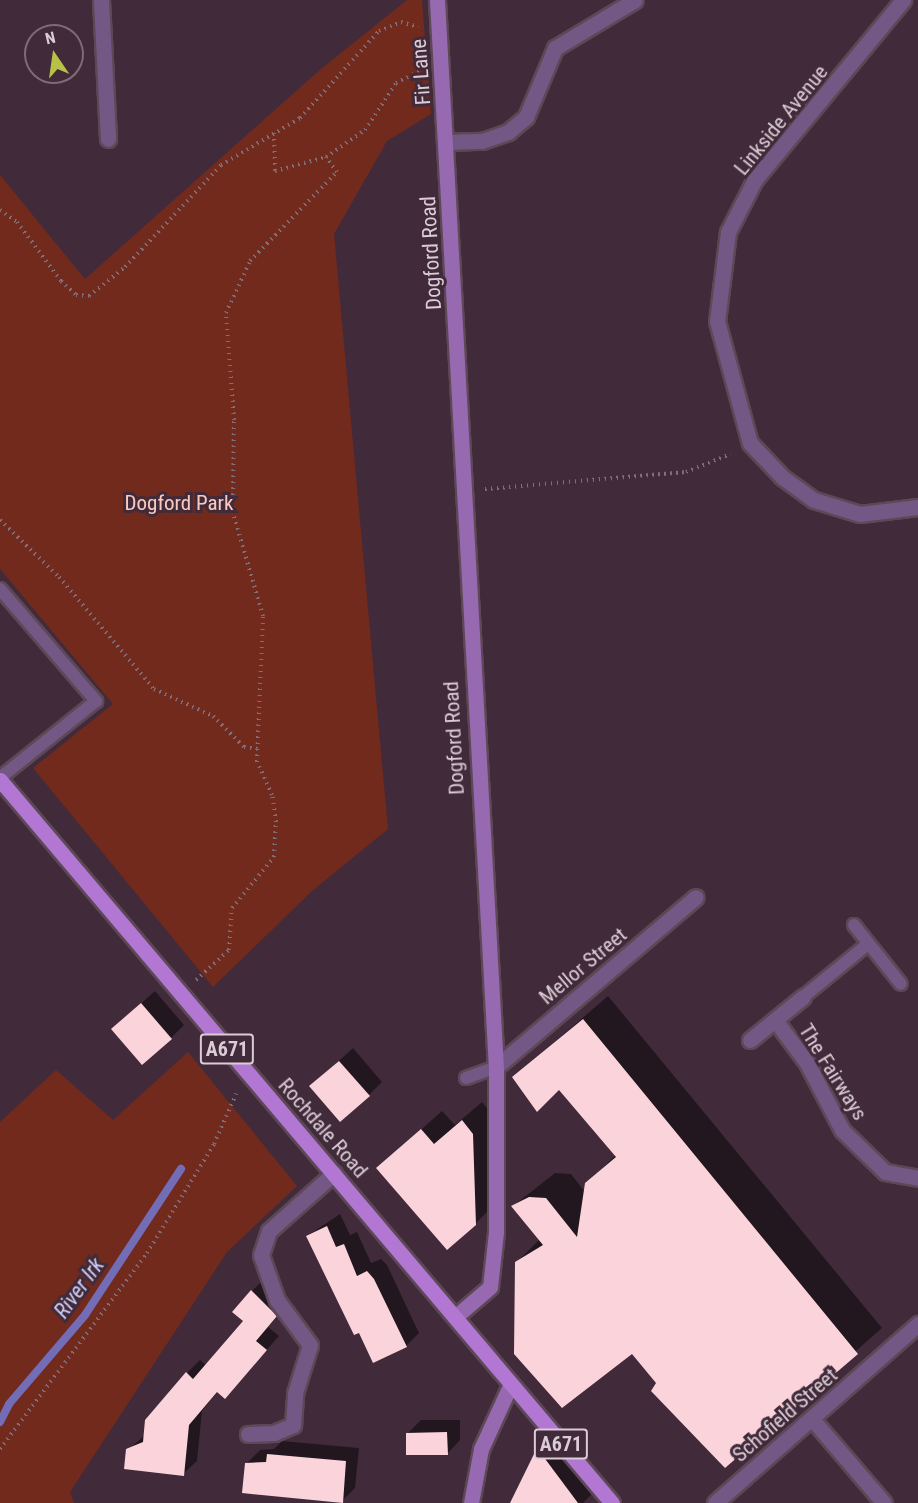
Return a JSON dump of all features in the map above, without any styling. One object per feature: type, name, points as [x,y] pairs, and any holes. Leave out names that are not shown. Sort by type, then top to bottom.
[{"type":"main road","name":"Rochdale Road","points":[[0,779],[455,1317],[510,1386],[612,1503]]},
{"type":"street","points":[[101,0],[108,139]]},
{"type":"street","name":"Fir Lane","points":[[437,0],[447,142]]},
{"type":"street","points":[[447,142],[482,141],[508,132],[526,117],[555,48],[635,0]]},
{"type":"street","name":"Linkside Avenue","points":[[752,445],[717,321],[728,232],[754,181],[897,14],[903,0]]},
{"type":"street","name":"Dogford Road","points":[[447,142],[496,1067],[496,1232],[490,1287],[455,1317]]},
{"type":"street","points":[[752,445],[814,500],[860,514],[918,507]]},
{"type":"street","name":"Mellor Street","points":[[496,1067],[696,897]]},
{"type":"street","name":"The Fairways","points":[[750,1040],[803,997]]},
{"type":"street","name":"The Fairways","points":[[775,1020],[807,1063],[842,1130],[885,1172],[918,1178]]},
{"type":"street","points":[[248,1434],[274,1433],[293,1425],[295,1393],[310,1345],[278,1300],[261,1255],[269,1231],[334,1173]]},
{"type":"street","name":"Schofield Street","points":[[716,1503],[813,1420],[918,1324]]},
{"type":"street","points":[[471,1503],[481,1449],[510,1386]]},
{"type":"street","points":[[813,1420],[884,1503]]},
{"type":"lane","points":[[0,589],[96,701],[0,779]]},
{"type":"lane","points":[[854,926],[901,984]]},
{"type":"lane","points":[[803,997],[868,944]]},
{"type":"lane","points":[[466,1078],[496,1067]]},
{"type":"path","points":[[0,210],[17,222],[61,281],[76,295],[88,296],[125,267],[221,165],[300,118],[380,31],[401,22],[439,26]]},
{"type":"path","points":[[274,132],[275,171],[326,158],[365,130],[396,83],[441,53]]},
{"type":"path","points":[[179,993],[229,950],[232,908],[274,857],[276,822],[258,749],[263,616],[234,513],[234,420],[226,313],[250,261],[337,172],[326,158]]},
{"type":"path","points":[[486,489],[686,472],[752,445]]},
{"type":"path","points":[[0,520],[59,577],[154,689],[213,716],[244,747],[258,749]]},
{"type":"path","points":[[0,1449],[147,1253],[214,1144],[246,1071]]},
{"type":"green space","name":"Dogford Park","points":[[407,0],[422,0],[431,114],[387,141],[334,234],[388,829],[312,891],[213,987],[33,768],[113,704],[0,569],[0,175],[85,279],[321,69]]},
{"type":"green space","points":[[188,1052],[297,1186],[227,1252],[70,1492],[74,1503],[0,1503],[0,1122],[56,1070],[113,1120]]},
{"type":"building","points":[[141,1003],[172,1039],[142,1065],[111,1029]]},
{"type":"building","points":[[583,1019],[858,1354],[725,1468],[651,1391],[656,1383],[632,1354],[562,1408],[514,1354],[515,1262],[543,1245],[511,1206],[529,1197],[546,1198],[577,1237],[585,1183],[616,1157],[559,1090],[537,1112],[512,1077]]},
{"type":"building","points":[[339,1061],[370,1096],[340,1122],[309,1086]]},
{"type":"building","points":[[462,1120],[473,1134],[476,1225],[447,1250],[376,1168],[421,1129],[434,1144]]},
{"type":"building","points":[[327,1226],[336,1247],[344,1244],[357,1276],[367,1271],[374,1279],[407,1347],[373,1363],[359,1333],[354,1335],[306,1236]]},
{"type":"building","points":[[251,1290],[277,1316],[256,1341],[267,1350],[225,1399],[217,1392],[189,1425],[184,1476],[124,1469],[126,1449],[143,1442],[145,1420],[186,1372],[193,1379],[243,1321],[232,1312]]},
{"type":"building","points":[[447,1432],[448,1455],[406,1455],[406,1433]]},
{"type":"building","points":[[537,1448],[578,1503],[510,1503]]},
{"type":"building","points":[[267,1454],[346,1461],[343,1503],[242,1493],[245,1463],[266,1462]]},
{"type":"waterway","name":"River Irk","points":[[0,1422],[9,1404],[85,1315],[181,1169]]}]
